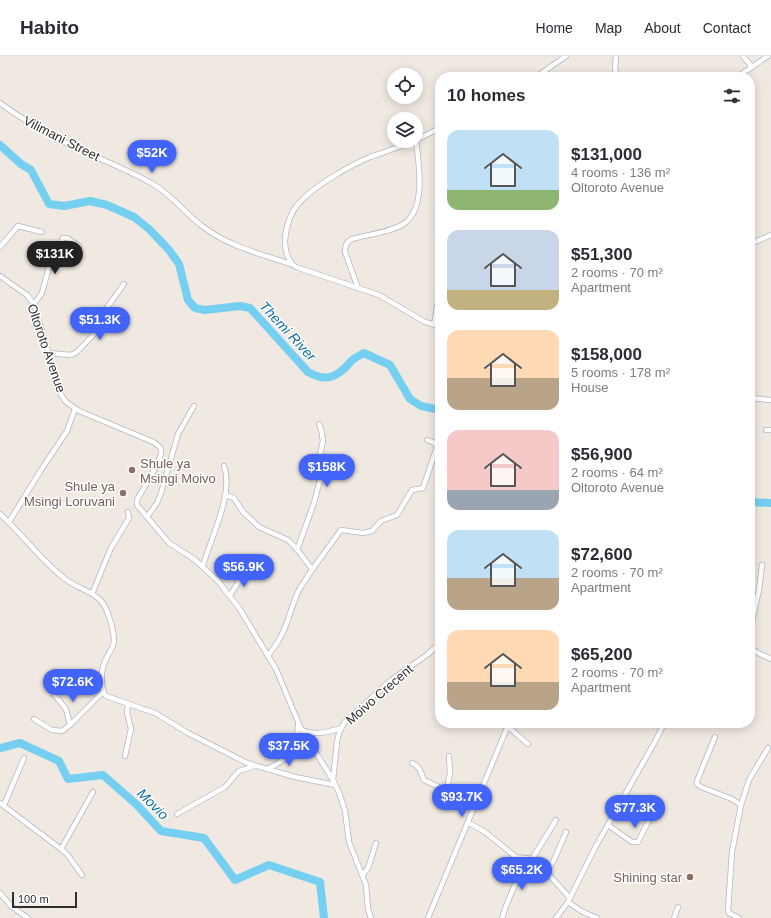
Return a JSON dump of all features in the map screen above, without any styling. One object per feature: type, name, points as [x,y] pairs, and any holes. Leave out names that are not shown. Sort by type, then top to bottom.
[{"type":"street","points":[[543,72],[566,56]]},
{"type":"street","points":[[616,56],[616,72]]},
{"type":"street","points":[[743,56],[752,67]]},
{"type":"street","points":[[744,72],[768,56]]},
{"type":"street","name":"Vilimani Street","points":[[0,103],[26,121],[50,134],[87,153],[132,172],[158,187],[168,194],[193,219],[214,234],[245,249],[291,264],[302,270],[379,295],[412,316],[434,325]]},
{"type":"street","points":[[423,137],[435,131]]},
{"type":"street","points":[[291,264],[286,249],[286,239],[290,216],[298,204],[326,182],[347,169],[369,158],[396,148]]},
{"type":"street","points":[[358,288],[345,252],[345,245],[352,239],[404,224],[411,215],[418,198],[420,188],[420,172],[416,148]]},
{"type":"street","points":[[0,247],[18,226],[42,232]]},
{"type":"street","points":[[755,242],[771,234]]},
{"type":"street","points":[[34,304],[42,293],[50,263],[62,239],[64,237],[67,238],[79,246]]},
{"type":"street","name":"Oltoroto Avenue","points":[[0,276],[27,295],[34,304],[60,393],[66,402],[75,409],[151,441],[160,448],[161,452],[158,461],[137,502],[139,507],[169,543],[188,554],[218,581],[230,595],[268,656],[280,678],[301,730],[333,780],[344,806],[349,842],[366,885],[368,909],[371,918]]},
{"type":"street","points":[[48,354],[71,355],[77,352],[98,331],[103,313],[124,284]]},
{"type":"street","points":[[434,325],[435,319]]},
{"type":"street","points":[[755,398],[771,400]]},
{"type":"street","points":[[148,517],[161,493],[178,434],[194,406]]},
{"type":"street","points":[[9,522],[67,431],[75,409]]},
{"type":"street","points":[[298,550],[314,503],[321,476],[319,460],[323,441],[319,424]]},
{"type":"street","points":[[427,440],[435,444]]},
{"type":"street","points":[[268,656],[283,633],[297,594],[312,569],[330,547],[340,531],[363,533],[372,531],[381,521],[397,515],[412,490],[424,488],[435,453]]},
{"type":"street","points":[[202,565],[218,522],[225,495],[227,476],[224,466]]},
{"type":"street","points":[[225,495],[234,498],[239,507],[263,530],[284,538],[298,550],[312,569]]},
{"type":"street","points":[[92,594],[111,548],[129,518],[128,512]]},
{"type":"street","points":[[0,514],[55,571],[74,586],[102,600],[108,614],[113,636],[112,648],[104,662],[103,692],[62,731],[48,729],[34,719]]},
{"type":"street","points":[[755,608],[762,565]]},
{"type":"street","points":[[230,595],[246,571]]},
{"type":"street","name":"Moivo Crecent","points":[[333,780],[337,742],[344,723],[390,681],[428,654],[435,647]]},
{"type":"street","points":[[755,651],[771,659]]},
{"type":"street","points":[[103,692],[110,698],[155,714],[235,757],[256,766],[335,785]]},
{"type":"street","points":[[53,693],[66,709],[70,725]]},
{"type":"street","points":[[125,756],[131,729],[127,712],[128,704]]},
{"type":"street","points":[[267,769],[280,762],[294,747],[298,737],[298,723]]},
{"type":"street","points":[[301,730],[311,734],[341,728]]},
{"type":"street","points":[[428,918],[469,823],[507,728]]},
{"type":"street","points":[[511,728],[528,744]]},
{"type":"street","points":[[556,918],[569,900],[596,846],[662,728]]},
{"type":"street","points":[[714,737],[697,784],[732,799],[741,805]]},
{"type":"street","points":[[739,918],[729,912],[728,908],[732,847],[741,805],[749,780],[768,748]]},
{"type":"street","points":[[446,794],[450,773],[449,756]]},
{"type":"street","points":[[24,758],[2,804],[61,849],[82,874]]},
{"type":"street","points":[[412,763],[421,769],[424,780],[437,786],[446,794],[474,809]]},
{"type":"street","points":[[177,814],[225,786],[239,771],[256,766]]},
{"type":"street","points":[[61,849],[93,792]]},
{"type":"street","points":[[608,825],[632,842],[638,842],[656,806]]},
{"type":"street","points":[[502,918],[506,906],[530,858],[556,820]]},
{"type":"street","points":[[469,823],[485,832],[516,857],[530,858],[541,866],[581,912],[596,918]]},
{"type":"street","points":[[546,873],[554,860],[566,832]]},
{"type":"street","points":[[362,875],[368,868],[376,843]]},
{"type":"street","points":[[0,893],[12,906],[28,918]]},
{"type":"street","points":[[674,918],[678,907]]},
{"type":"waterway","name":"Themi River","points":[[0,145],[21,164],[31,170],[49,204],[64,206],[90,201],[107,205],[134,217],[149,229],[169,250],[179,264],[188,300],[195,308],[205,310],[240,306],[250,308],[308,372],[319,377],[324,378],[337,374],[351,361],[364,353],[390,365],[410,399],[421,406],[435,409]]},
{"type":"waterway","name":"Themi River","points":[[755,502],[771,503]]},
{"type":"waterway","name":"Movio","points":[[0,748],[20,743],[59,761],[68,779],[103,775],[137,805],[161,831],[204,838],[235,880],[269,865],[320,882],[324,918]]},
{"type":"place","name":"Shule ya Msingi Moivo","points":[[132,470]]},
{"type":"place","name":"Shule ya Msingi Loruvani","points":[[123,493]]},
{"type":"place","name":"Shining star","points":[[690,877]]}]
